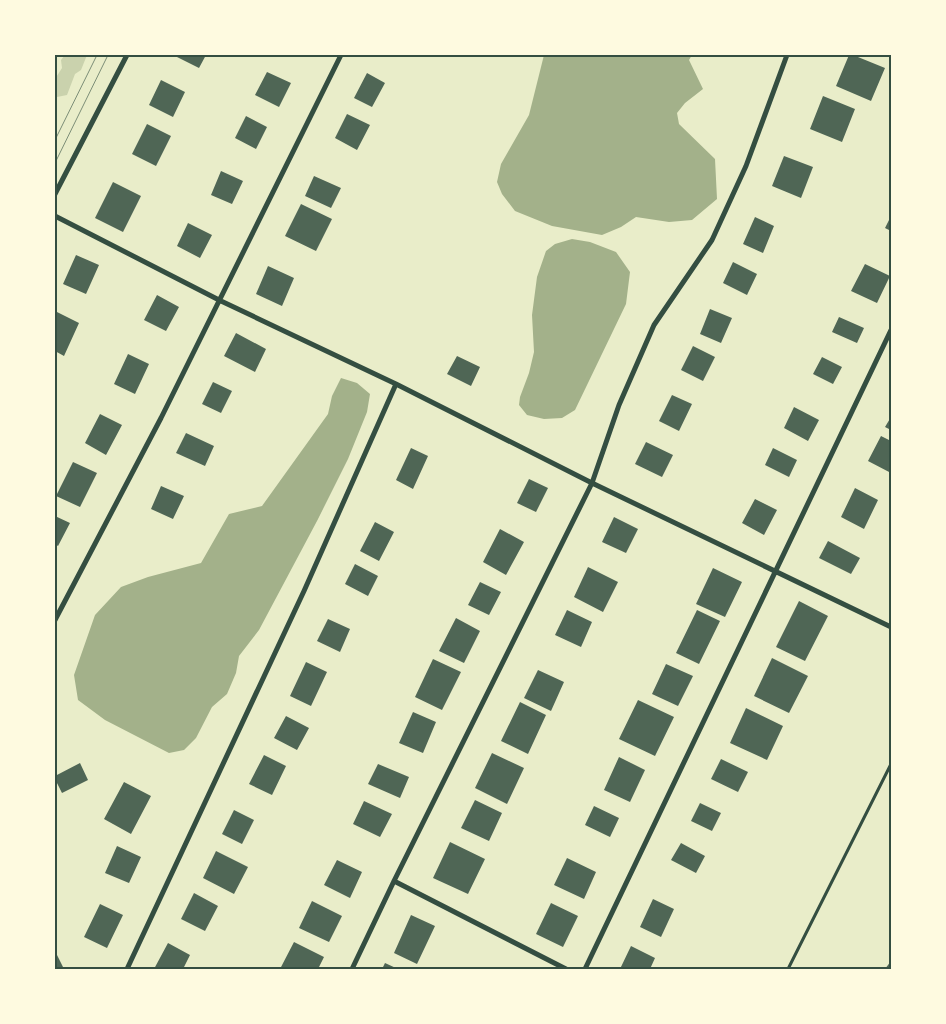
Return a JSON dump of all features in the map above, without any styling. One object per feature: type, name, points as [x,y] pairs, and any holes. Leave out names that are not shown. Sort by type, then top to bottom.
[{"type":"street","points":[[55,194],[127,55]]},
{"type":"street","points":[[55,620],[162,418],[341,55]]},
{"type":"street","points":[[352,969],[592,483],[619,405],[654,324],[712,240],[746,166],[787,55]]},
{"type":"street","points":[[55,216],[220,301],[396,384],[592,483],[891,627]]},
{"type":"street","points":[[585,969],[891,330]]},
{"type":"street","points":[[127,969],[304,591],[396,384]]},
{"type":"street","points":[[394,881],[566,969]]},
{"type":"path","points":[[788,969],[891,764]]},
{"type":"shaded area","points":[[65,55],[87,55],[81,70],[75,74],[67,95],[57,97],[55,79],[62,68],[61,60]]},
{"type":"shaded area","points":[[544,55],[692,55],[689,60],[703,89],[685,103],[677,113],[679,124],[715,159],[717,199],[692,220],[669,222],[636,217],[621,227],[602,235],[552,226],[515,211],[502,194],[497,182],[501,164],[529,115]]},
{"type":"shaded area","points":[[572,239],[590,242],[616,252],[630,272],[626,304],[575,410],[562,418],[544,419],[527,415],[519,405],[534,352],[532,315],[537,277],[546,251],[555,244]]},
{"type":"shaded area","points":[[341,378],[357,383],[370,394],[367,412],[348,459],[317,521],[259,630],[239,656],[236,673],[227,694],[212,707],[196,738],[184,750],[169,753],[105,720],[78,700],[74,675],[95,615],[121,587],[148,577],[201,563],[229,514],[262,506],[328,414],[332,396]]},
{"type":"building","points":[[173,55],[206,55],[199,68]]},
{"type":"building","points":[[849,55],[885,68],[871,101],[836,86]]},
{"type":"building","points":[[267,72],[291,83],[279,107],[255,95]]},
{"type":"building","points":[[367,73],[385,83],[372,107],[354,98]]},
{"type":"building","points":[[161,80],[185,92],[173,117],[149,105]]},
{"type":"building","points":[[823,96],[855,109],[842,142],[810,129]]},
{"type":"building","points":[[347,114],[370,125],[357,150],[335,138]]},
{"type":"building","points":[[246,116],[267,127],[256,149],[235,138]]},
{"type":"building","points":[[147,124],[171,136],[156,166],[132,154]]},
{"type":"building","points":[[784,156],[813,167],[801,198],[772,186]]},
{"type":"building","points":[[221,171],[243,181],[232,204],[211,195]]},
{"type":"building","points":[[314,176],[341,188],[331,208],[305,196]]},
{"type":"building","points":[[113,182],[141,196],[123,232],[95,218]]},
{"type":"building","points":[[301,204],[332,219],[316,251],[285,236]]},
{"type":"building","points":[[891,216],[891,231],[885,228]]},
{"type":"building","points":[[755,217],[774,226],[763,253],[743,244]]},
{"type":"building","points":[[188,223],[212,235],[200,258],[177,246]]},
{"type":"building","points":[[76,255],[99,265],[86,294],[63,284]]},
{"type":"building","points":[[733,262],[757,274],[747,295],[723,283]]},
{"type":"building","points":[[865,264],[890,276],[877,303],[851,291]]},
{"type":"building","points":[[268,266],[294,278],[282,306],[256,294]]},
{"type":"building","points":[[157,295],[179,307],[166,331],[144,320]]},
{"type":"building","points":[[710,309],[732,318],[721,343],[700,334]]},
{"type":"building","points":[[55,311],[79,323],[64,356],[55,351]]},
{"type":"building","points":[[839,317],[864,328],[857,343],[832,332]]},
{"type":"building","points":[[236,333],[266,349],[255,372],[224,356]]},
{"type":"building","points":[[693,346],[715,357],[703,381],[681,370]]},
{"type":"building","points":[[128,354],[149,364],[135,394],[114,384]]},
{"type":"building","points":[[457,356],[480,367],[471,386],[447,374]]},
{"type":"building","points":[[822,357],[842,367],[833,384],[813,374]]},
{"type":"building","points":[[213,382],[232,391],[221,413],[202,404]]},
{"type":"building","points":[[672,395],[692,404],[679,431],[659,421]]},
{"type":"building","points":[[794,407],[819,420],[808,441],[784,428]]},
{"type":"building","points":[[100,414],[122,425],[106,455],[85,443]]},
{"type":"building","points":[[891,417],[891,430],[885,427]]},
{"type":"building","points":[[186,433],[214,446],[205,466],[176,453]]},
{"type":"building","points":[[881,436],[891,441],[891,473],[868,461]]},
{"type":"building","points":[[646,442],[673,455],[662,477],[635,464]]},
{"type":"building","points":[[411,448],[428,456],[413,489],[396,480]]},
{"type":"building","points":[[773,448],[797,460],[789,477],[765,465]]},
{"type":"building","points":[[73,462],[97,473],[80,507],[56,496]]},
{"type":"building","points":[[529,479],[548,488],[536,512],[517,503]]},
{"type":"building","points":[[161,486],[184,496],[173,519],[151,509]]},
{"type":"building","points":[[855,488],[878,500],[864,529],[841,517]]},
{"type":"building","points":[[755,499],[777,510],[764,535],[742,523]]},
{"type":"building","points":[[55,516],[70,523],[58,546],[55,544]]},
{"type":"building","points":[[614,517],[638,529],[626,553],[602,542]]},
{"type":"building","points":[[375,522],[394,532],[379,561],[360,551]]},
{"type":"building","points":[[500,529],[524,542],[506,575],[483,562]]},
{"type":"building","points":[[828,541],[860,558],[851,574],[819,558]]},
{"type":"building","points":[[355,564],[378,576],[368,596],[345,584]]},
{"type":"building","points":[[588,567],[618,582],[603,612],[574,597]]},
{"type":"building","points":[[713,568],[742,582],[725,617],[696,604]]},
{"type":"building","points":[[480,582],[501,592],[489,615],[468,605]]},
{"type":"building","points":[[799,601],[828,616],[805,661],[776,647]]},
{"type":"building","points":[[567,610],[592,622],[581,647],[555,635]]},
{"type":"building","points":[[697,610],[720,621],[699,664],[676,653]]},
{"type":"building","points":[[456,618],[480,631],[464,663],[439,651]]},
{"type":"building","points":[[328,619],[350,629],[340,652],[317,641]]},
{"type":"building","points":[[772,658],[808,676],[789,713],[754,696]]},
{"type":"building","points":[[433,659],[461,672],[442,710],[415,697]]},
{"type":"building","points":[[306,662],[327,672],[311,706],[290,696]]},
{"type":"building","points":[[666,664],[693,676],[678,706],[652,694]]},
{"type":"building","points":[[538,670],[564,682],[551,711],[524,698]]},
{"type":"building","points":[[638,700],[674,717],[655,756],[619,739]]},
{"type":"building","points":[[520,702],[546,715],[528,754],[501,741]]},
{"type":"building","points":[[746,708],[783,726],[767,760],[730,743]]},
{"type":"building","points":[[413,712],[436,722],[423,753],[399,743]]},
{"type":"building","points":[[286,716],[309,728],[297,750],[274,738]]},
{"type":"building","points":[[492,753],[524,768],[507,804],[475,788]]},
{"type":"building","points":[[264,755],[286,766],[272,795],[249,784]]},
{"type":"building","points":[[619,757],[645,770],[630,802],[604,790]]},
{"type":"building","points":[[721,759],[748,772],[738,792],[711,779]]},
{"type":"building","points":[[80,763],[88,780],[62,793],[55,776]]},
{"type":"building","points":[[378,764],[409,777],[400,798],[368,784]]},
{"type":"building","points":[[124,782],[151,796],[131,834],[104,819]]},
{"type":"building","points":[[475,800],[502,813],[489,841],[461,828]]},
{"type":"building","points":[[364,801],[392,814],[380,837],[353,824]]},
{"type":"building","points":[[700,803],[721,813],[712,831],[691,821]]},
{"type":"building","points":[[594,806],[619,818],[610,837],[585,825]]},
{"type":"building","points":[[234,810],[254,820],[242,844],[222,834]]},
{"type":"building","points":[[450,842],[485,859],[468,894],[433,878]]},
{"type":"building","points":[[681,843],[705,856],[696,873],[671,860]]},
{"type":"building","points":[[117,846],[141,857],[129,883],[105,873]]},
{"type":"building","points":[[216,851],[248,867],[234,894],[203,878]]},
{"type":"building","points":[[567,858],[596,872],[584,899],[554,885]]},
{"type":"building","points":[[337,860],[362,872],[350,898],[324,885]]},
{"type":"building","points":[[194,893],[218,906],[205,931],[181,919]]},
{"type":"building","points":[[653,899],[674,909],[661,937],[640,927]]},
{"type":"building","points":[[312,901],[342,916],[329,942],[299,928]]},
{"type":"building","points":[[551,903],[578,916],[563,947],[536,934]]},
{"type":"building","points":[[100,904],[123,915],[107,948],[84,937]]},
{"type":"building","points":[[411,915],[435,926],[417,964],[394,953]]},
{"type":"building","points":[[294,942],[324,957],[318,969],[280,969]]},
{"type":"building","points":[[168,943],[190,955],[183,969],[154,969]]},
{"type":"building","points":[[631,946],[655,958],[650,969],[620,969]]},
{"type":"building","points":[[55,951],[64,969],[55,969]]},
{"type":"building","points":[[891,961],[891,969],[885,969]]},
{"type":"building","points":[[385,963],[398,969],[382,969]]},
{"type":"tram line","points":[[55,140],[97,55]]},
{"type":"tram line","points":[[55,163],[108,55]]}]
